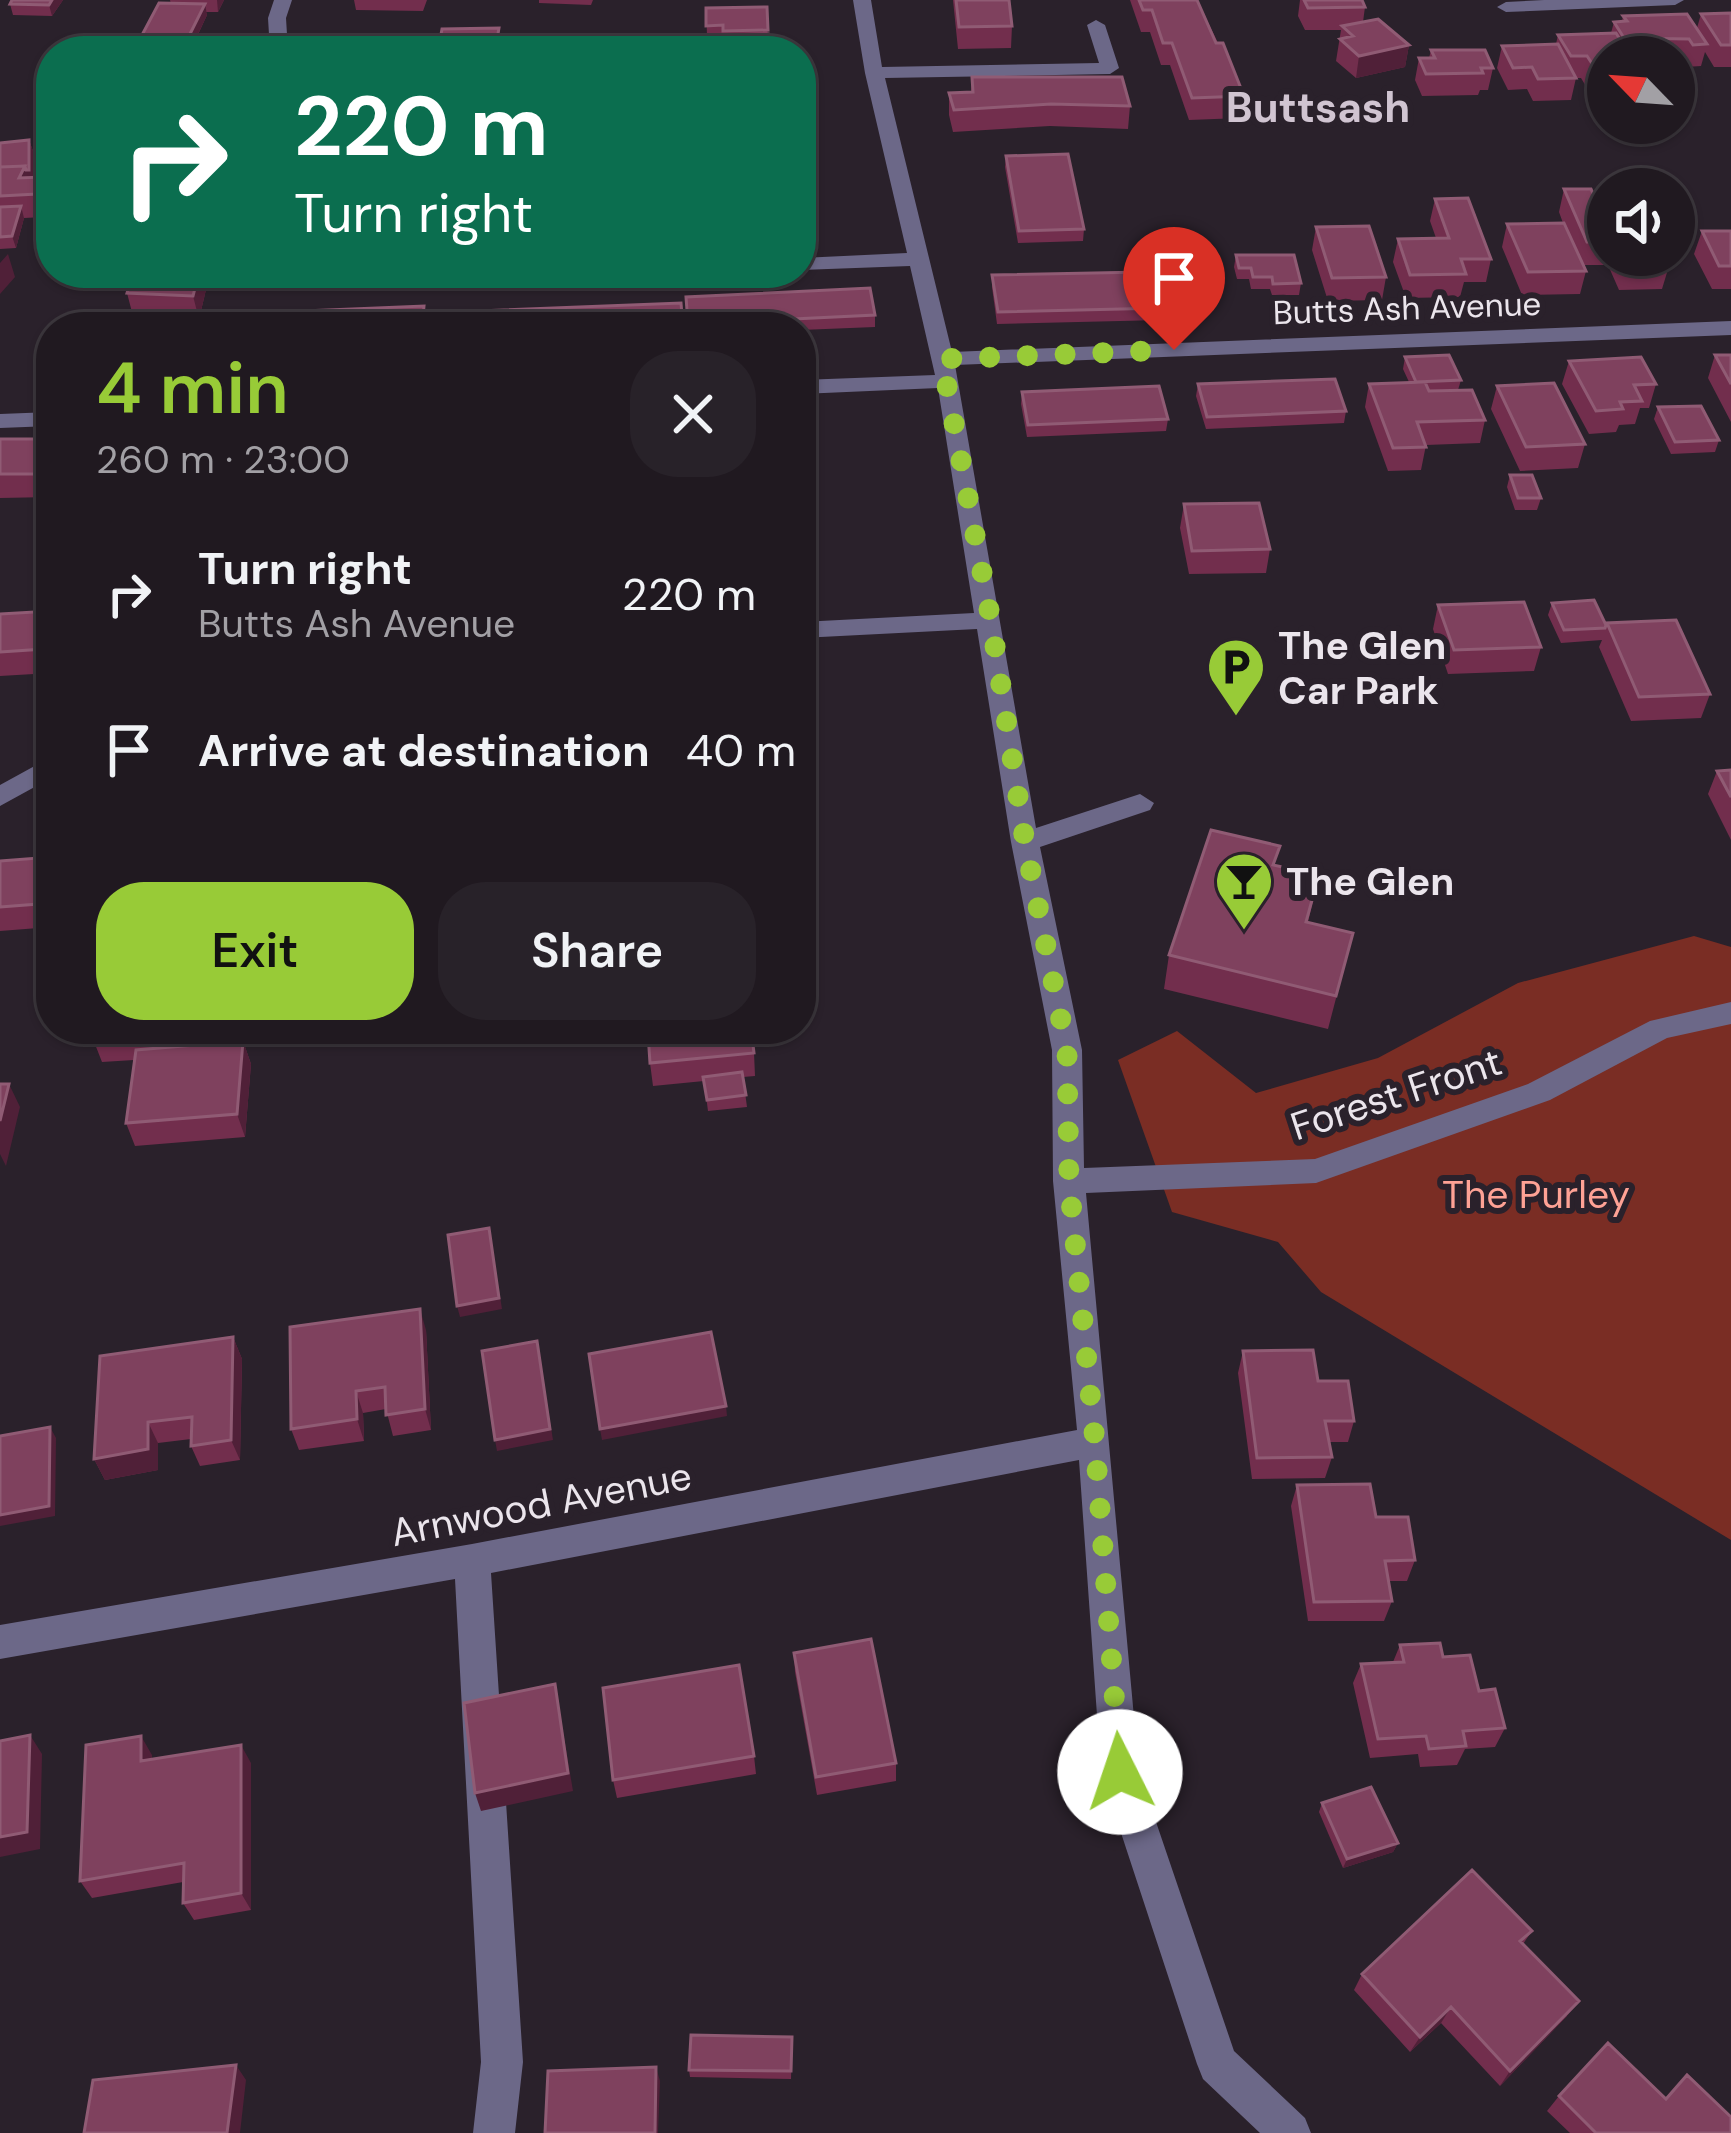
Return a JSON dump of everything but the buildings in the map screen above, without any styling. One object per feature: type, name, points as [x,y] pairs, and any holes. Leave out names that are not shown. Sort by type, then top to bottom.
[{"type":"street","points":[[278,36],[277,17],[283,0]]},
{"type":"street","points":[[862,0],[874,73],[945,370],[1025,842],[1067,1050],[1069,1181],[1120,1772],[1218,2064],[1290,2133]]},
{"type":"street","points":[[1507,7],[1675,0]]},
{"type":"street","points":[[874,73],[1110,68],[1096,25]]},
{"type":"street","points":[[816,263],[918,260]]},
{"type":"street","name":"Butts Ash Avenue","points":[[816,385],[945,370],[1731,328]]},
{"type":"street","points":[[0,421],[36,420]]},
{"type":"street","points":[[816,629],[991,620]]},
{"type":"street","points":[[0,796],[36,775]]},
{"type":"street","points":[[1025,842],[1140,803]]},
{"type":"street","name":"Forest Front","points":[[1069,1181],[1316,1172],[1539,1092],[1660,1028],[1731,1012]]},
{"type":"street","name":"Arnwood Avenue","points":[[0,1642],[472,1561],[1095,1442]]},
{"type":"street","points":[[472,1561],[502,2062],[494,2133]]},
{"type":"green space","name":"The Purley","points":[[1694,936],[1731,947],[1731,1540],[1321,1292],[1278,1242],[1172,1212],[1118,1060],[1177,1031],[1256,1093],[1378,1058],[1518,983]]},
{"type":"place","name":"The Glen Car Park","points":[[1236,718]]},
{"type":"place","name":"The Glen","points":[[1244,932]]},
{"type":"district","name":"Buttsash","points":[[1318,107]]},
{"type":"route","points":[[1120,1772],[1069,1181],[1067,1050],[1025,842],[991,620],[942,359],[1174,350]]}]
